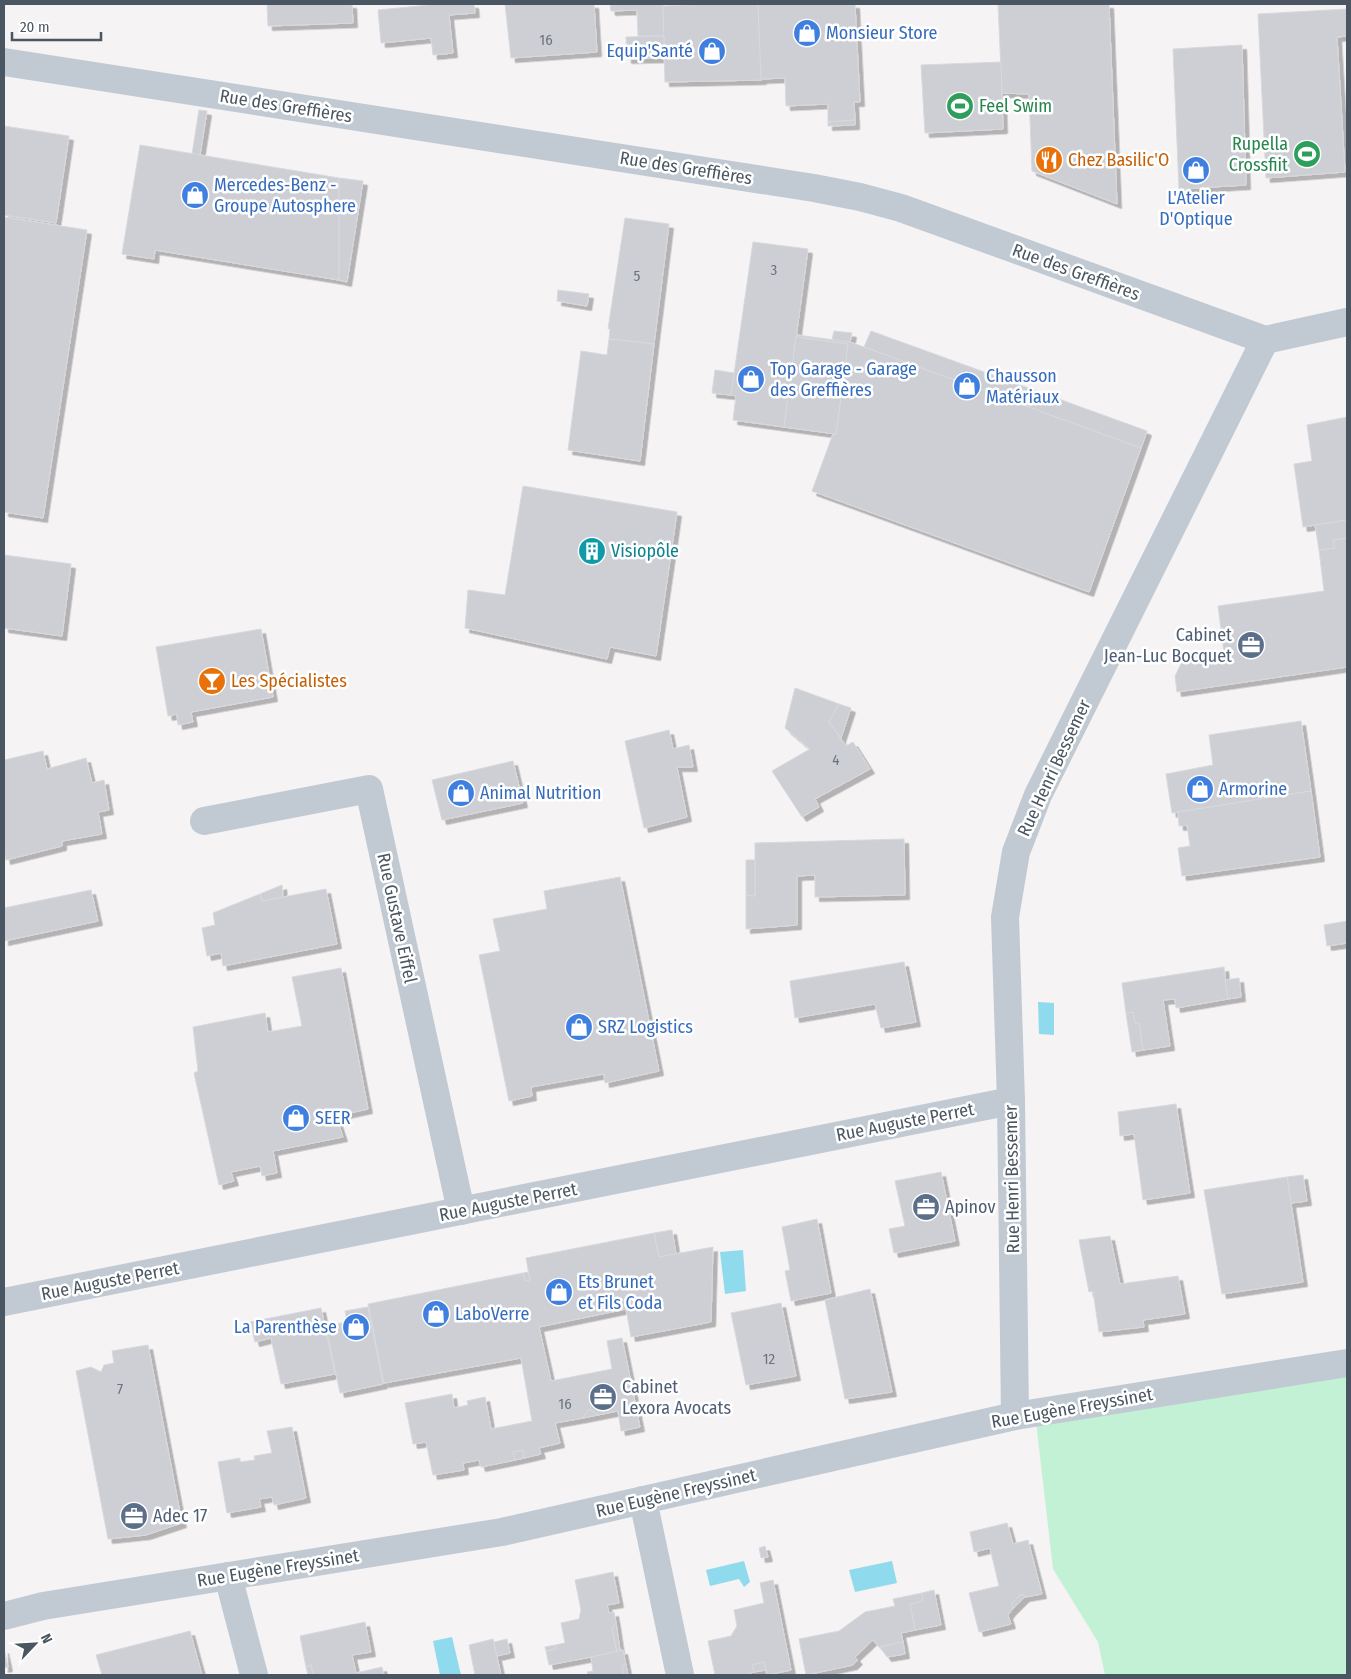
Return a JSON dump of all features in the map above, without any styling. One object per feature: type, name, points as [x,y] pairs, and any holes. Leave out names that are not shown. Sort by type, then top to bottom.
[{"type":"street","name":"Rue des Greffières","points":[[4,62],[804,186],[860,197],[901,208],[1265,340]]},
{"type":"street","points":[[1265,340],[1347,322]]},
{"type":"street","name":"Rue Henri Bessemer","points":[[1014,1416],[1011,1101],[1005,917],[1016,852],[1038,795],[1265,340]]},
{"type":"street","name":"Rue Gustave Eiffel","points":[[204,821],[370,789],[461,1211]]},
{"type":"street","name":"Rue Auguste Perret","points":[[4,1302],[1011,1101]]},
{"type":"street","name":"Rue Eugène Freyssinet","points":[[4,1616],[43,1606],[502,1532],[1014,1416],[1347,1363]]},
{"type":"street","points":[[643,1500],[680,1675]]},
{"type":"street","points":[[228,1576],[254,1675]]},
{"type":"green space","points":[[1347,1363],[1347,1675],[1105,1675],[1098,1642],[1053,1569],[1035,1413]]},
{"type":"water","points":[[1038,1002],[1054,1003],[1054,1035],[1039,1034]]},
{"type":"water","points":[[743,1250],[746,1291],[725,1294],[720,1252]]},
{"type":"water","points":[[744,1561],[750,1582],[744,1587],[739,1579],[710,1586],[706,1570]]},
{"type":"water","points":[[892,1561],[897,1583],[855,1592],[849,1570]]},
{"type":"water","points":[[452,1637],[461,1675],[440,1675],[433,1641]]},
{"type":"building","points":[[267,4],[352,4],[353,23],[268,26]]},
{"type":"building","points":[[429,4],[474,4],[475,13],[449,15],[453,53],[433,55],[431,38],[381,43],[378,10]]},
{"type":"building","points":[[505,4],[594,4],[597,52],[511,58]]},
{"type":"building","points":[[610,4],[663,4],[664,36],[638,36],[637,10],[611,11]]},
{"type":"building","points":[[758,4],[762,80],[665,82],[663,6]]},
{"type":"building","points":[[758,4],[855,4],[860,102],[854,102],[855,120],[828,122],[828,104],[786,106],[785,78],[761,79]]},
{"type":"building","points":[[998,4],[1109,4],[1117,204],[1032,171],[1029,94],[1002,93]]},
{"type":"building","points":[[1347,9],[1347,36],[1337,37],[1345,172],[1266,178],[1258,14]]},
{"type":"building","points":[[664,36],[664,58],[627,59],[626,37]]},
{"type":"building","points":[[1242,45],[1246,185],[1179,189],[1173,49]]},
{"type":"building","points":[[1001,62],[1003,129],[925,133],[921,65]]},
{"type":"building","points":[[199,110],[207,111],[200,155],[192,154]]},
{"type":"building","points":[[855,120],[855,125],[828,126],[828,122]]},
{"type":"building","points":[[4,126],[69,136],[56,223],[4,215]]},
{"type":"building","points":[[140,145],[339,178],[339,280],[155,250],[154,259],[122,254]]},
{"type":"building","points":[[339,178],[363,181],[347,282],[339,280]]},
{"type":"building","points":[[4,217],[87,230],[43,518],[4,512]]},
{"type":"building","points":[[625,218],[669,224],[654,344],[609,339],[610,329],[608,329]]},
{"type":"building","points":[[753,242],[808,249],[784,427],[733,420],[736,396],[731,395]]},
{"type":"building","points":[[558,290],[589,294],[587,306],[557,301]]},
{"type":"building","points":[[834,331],[852,333],[850,342],[832,340]]},
{"type":"building","points":[[871,331],[1147,431],[1141,448],[864,347]]},
{"type":"building","points":[[797,335],[850,342],[1141,448],[1089,592],[812,491],[833,434],[836,434],[848,344],[796,337]]},
{"type":"building","points":[[796,337],[848,344],[836,434],[784,427]]},
{"type":"building","points":[[609,339],[654,344],[640,461],[568,450],[581,351],[607,355]]},
{"type":"building","points":[[715,370],[734,373],[731,395],[712,393]]},
{"type":"building","points":[[1347,417],[1347,520],[1303,527],[1294,464],[1312,461],[1307,425]]},
{"type":"building","name":"Visiopôle","points":[[523,486],[677,512],[656,656],[610,647],[607,659],[465,628],[468,590],[505,595]]},
{"type":"building","points":[[1347,520],[1347,538],[1333,540],[1335,548],[1319,550],[1315,525]]},
{"type":"building","points":[[1347,538],[1347,667],[1177,692],[1175,676],[1184,658],[1224,653],[1218,606],[1324,591],[1319,550],[1335,548],[1333,540]]},
{"type":"building","points":[[4,555],[71,564],[62,636],[4,628]]},
{"type":"building","points":[[261,629],[273,697],[191,712],[193,722],[178,725],[177,714],[168,716],[156,647]]},
{"type":"building","points":[[795,688],[839,704],[829,722],[846,746],[853,742],[870,769],[815,799],[819,807],[802,817],[772,771],[810,749],[785,728]]},
{"type":"building","points":[[839,704],[851,708],[841,738],[829,722]]},
{"type":"building","points":[[1301,721],[1311,791],[1172,813],[1166,774],[1213,765],[1209,735]]},
{"type":"building","points":[[669,730],[673,749],[689,745],[693,767],[677,767],[687,817],[644,828],[625,741]]},
{"type":"building","points":[[43,751],[47,769],[86,758],[92,783],[104,780],[109,810],[98,812],[102,834],[62,841],[62,846],[6,860],[4,850],[4,760]]},
{"type":"building","points":[[513,761],[523,803],[442,820],[432,780]]},
{"type":"building","points":[[1311,791],[1320,857],[1182,876],[1178,848],[1190,846],[1187,825],[1179,826],[1178,812]]},
{"type":"building","points":[[904,839],[905,895],[815,897],[815,875],[797,876],[797,925],[746,929],[746,895],[755,896],[755,843]]},
{"type":"building","points":[[746,860],[755,860],[755,896],[746,895]]},
{"type":"building","points":[[620,877],[659,1071],[605,1083],[604,1074],[531,1087],[532,1096],[509,1101],[479,955],[500,951],[493,919],[547,909],[544,891]]},
{"type":"building","points":[[282,885],[283,897],[262,901],[260,894]]},
{"type":"building","points":[[326,889],[337,944],[223,966],[221,953],[207,956],[202,928],[215,925],[213,913],[260,894],[262,901]]},
{"type":"building","points":[[91,890],[98,921],[4,941],[4,908]]},
{"type":"building","points":[[1347,921],[1347,943],[1327,946],[1324,925]]},
{"type":"building","points":[[904,962],[916,1022],[881,1028],[875,1004],[795,1018],[790,981]]},
{"type":"building","points":[[1224,967],[1228,999],[1176,1008],[1175,999],[1163,1000],[1170,1046],[1143,1050],[1139,1023],[1135,1023],[1133,1012],[1126,1013],[1122,983]]},
{"type":"building","points":[[341,968],[368,1109],[336,1116],[343,1137],[273,1151],[277,1173],[262,1176],[260,1166],[231,1172],[234,1181],[219,1185],[194,1073],[198,1071],[193,1027],[265,1013],[268,1032],[302,1026],[292,977]]},
{"type":"building","points":[[1239,978],[1241,997],[1228,999],[1225,980]]},
{"type":"building","points":[[1133,1012],[1135,1023],[1139,1023],[1143,1050],[1132,1052],[1126,1013]]},
{"type":"building","points":[[1176,1104],[1190,1193],[1143,1200],[1134,1134],[1120,1136],[1118,1112]]},
{"type":"building","points":[[941,1172],[955,1241],[894,1253],[889,1229],[905,1226],[895,1181]]},
{"type":"building","points":[[1303,1175],[1307,1201],[1291,1203],[1287,1177]]},
{"type":"building","points":[[1287,1177],[1303,1282],[1222,1294],[1204,1190]]},
{"type":"building","points":[[817,1219],[831,1293],[791,1301],[785,1271],[790,1270],[782,1227]]},
{"type":"building","points":[[672,1230],[676,1254],[659,1257],[654,1233]]},
{"type":"building","points":[[654,1233],[659,1257],[713,1247],[711,1322],[631,1337],[626,1309],[539,1327],[551,1381],[612,1369],[607,1341],[622,1338],[640,1427],[621,1431],[618,1411],[598,1415],[589,1409],[583,1418],[555,1423],[560,1443],[539,1448],[541,1454],[524,1458],[523,1450],[513,1452],[515,1460],[481,1467],[479,1460],[463,1463],[464,1470],[433,1475],[426,1442],[413,1444],[405,1403],[452,1394],[454,1408],[468,1405],[467,1401],[485,1397],[491,1429],[532,1421],[521,1358],[384,1383],[368,1304],[523,1273],[525,1281],[530,1280],[526,1258]]},
{"type":"building","points":[[1110,1236],[1120,1284],[1178,1276],[1185,1314],[1143,1320],[1144,1327],[1099,1332],[1093,1291],[1089,1292],[1079,1240]]},
{"type":"building","points":[[528,1272],[530,1280],[525,1281],[523,1273]]},
{"type":"building","points":[[870,1289],[892,1392],[845,1399],[825,1300]]},
{"type":"building","points":[[781,1303],[796,1376],[746,1385],[731,1313]]},
{"type":"building","points":[[368,1307],[383,1384],[340,1393],[326,1326],[347,1322],[345,1311]]},
{"type":"building","points":[[321,1308],[335,1374],[281,1384],[271,1338],[255,1342],[250,1322]]},
{"type":"building","points":[[148,1345],[182,1523],[146,1535],[108,1539],[76,1371],[91,1367],[101,1372],[104,1365],[114,1363],[112,1351]]},
{"type":"building","points":[[589,1409],[598,1415],[583,1418]]},
{"type":"building","points":[[292,1427],[306,1498],[274,1505],[272,1497],[259,1499],[261,1507],[227,1513],[218,1462],[240,1458],[240,1462],[255,1460],[254,1456],[272,1453],[267,1431]]},
{"type":"building","points":[[523,1450],[524,1458],[515,1460],[513,1452]]},
{"type":"building","points":[[1007,1523],[1013,1544],[1028,1540],[1042,1594],[1025,1597],[1020,1595],[1012,1603],[1013,1608],[1008,1615],[1011,1624],[979,1632],[969,1593],[999,1586],[990,1548],[974,1552],[970,1532]]},
{"type":"building","points":[[765,1546],[768,1557],[761,1558],[759,1548]]},
{"type":"building","points":[[613,1572],[619,1603],[607,1605],[609,1613],[614,1612],[616,1623],[612,1629],[617,1652],[549,1665],[546,1651],[556,1649],[555,1645],[565,1643],[561,1623],[579,1619],[581,1610],[575,1580]]},
{"type":"building","points":[[773,1580],[791,1670],[767,1675],[764,1662],[752,1665],[754,1672],[748,1675],[715,1675],[708,1641],[731,1636],[737,1626],[734,1610],[764,1603],[760,1583]]},
{"type":"building","points":[[934,1590],[941,1625],[915,1630],[910,1604],[923,1601],[922,1593]]},
{"type":"building","points":[[922,1593],[923,1601],[910,1604],[915,1630],[901,1633],[903,1642],[879,1647],[873,1640],[855,1657],[858,1660],[853,1665],[806,1675],[799,1639],[839,1631],[865,1612],[895,1606],[893,1599]]},
{"type":"building","points":[[1020,1595],[1025,1597],[1011,1611],[1013,1608],[1012,1603]]},
{"type":"building","points":[[365,1622],[371,1652],[352,1655],[356,1673],[382,1667],[384,1675],[313,1675],[311,1665],[306,1667],[300,1636]]},
{"type":"building","points":[[616,1623],[620,1650],[617,1652],[612,1629]]},
{"type":"building","points":[[190,1631],[202,1675],[102,1675],[96,1655]]},
{"type":"building","points":[[493,1639],[501,1675],[475,1675],[469,1645]]},
{"type":"building","points":[[507,1639],[510,1653],[497,1656],[494,1642]]},
{"type":"building","points":[[903,1642],[905,1654],[887,1657],[880,1647]]},
{"type":"building","points":[[555,1645],[556,1649],[546,1651],[545,1647]]},
{"type":"building","points":[[4,1649],[8,1667],[4,1668]]},
{"type":"building","points":[[623,1650],[626,1665],[622,1666],[624,1675],[588,1675],[587,1672],[593,1671],[591,1657]]},
{"type":"building","points":[[764,1662],[766,1670],[754,1672],[752,1665]]},
{"type":"building","points":[[311,1665],[313,1675],[308,1675],[306,1667]]},
{"type":"building","points":[[626,1665],[628,1675],[624,1675],[622,1666]]},
{"type":"place","name":"Monsieur Store","points":[[807,33]]},
{"type":"place","name":"Equip'Santé","points":[[712,51]]},
{"type":"place","name":"Feel Swim","points":[[960,106]]},
{"type":"place","name":"Rupella Crossfiit","points":[[1307,154]]},
{"type":"place","name":"Chez Basilic'O","points":[[1049,160]]},
{"type":"place","name":"L'Atelier D'Optique","points":[[1196,170]]},
{"type":"place","name":"Mercedes-Benz - Groupe Autosphere","points":[[195,195]]},
{"type":"place","name":"Top Garage - Garage des Greffières","points":[[751,379]]},
{"type":"place","name":"Chausson Matériaux","points":[[967,386]]},
{"type":"place","name":"Visiopôle","points":[[592,551]]},
{"type":"place","name":"Cabinet Jean-Luc Bocquet","points":[[1251,645]]},
{"type":"place","name":"Les Spécialistes","points":[[212,681]]},
{"type":"place","name":"Armorine","points":[[1200,789]]},
{"type":"place","name":"Animal Nutrition","points":[[461,793]]},
{"type":"place","name":"SRZ Logistics","points":[[579,1027]]},
{"type":"place","name":"SEER","points":[[296,1118]]},
{"type":"place","name":"Apinov","points":[[926,1207]]},
{"type":"place","name":"Ets Brunet et Fils Coda","points":[[559,1292]]},
{"type":"place","name":"LaboVerre","points":[[436,1314]]},
{"type":"place","name":"La Parenthèse","points":[[356,1327]]},
{"type":"place","name":"Cabinet Lexora Avocats","points":[[603,1397]]},
{"type":"place","name":"Adec 17","points":[[134,1516]]}]
